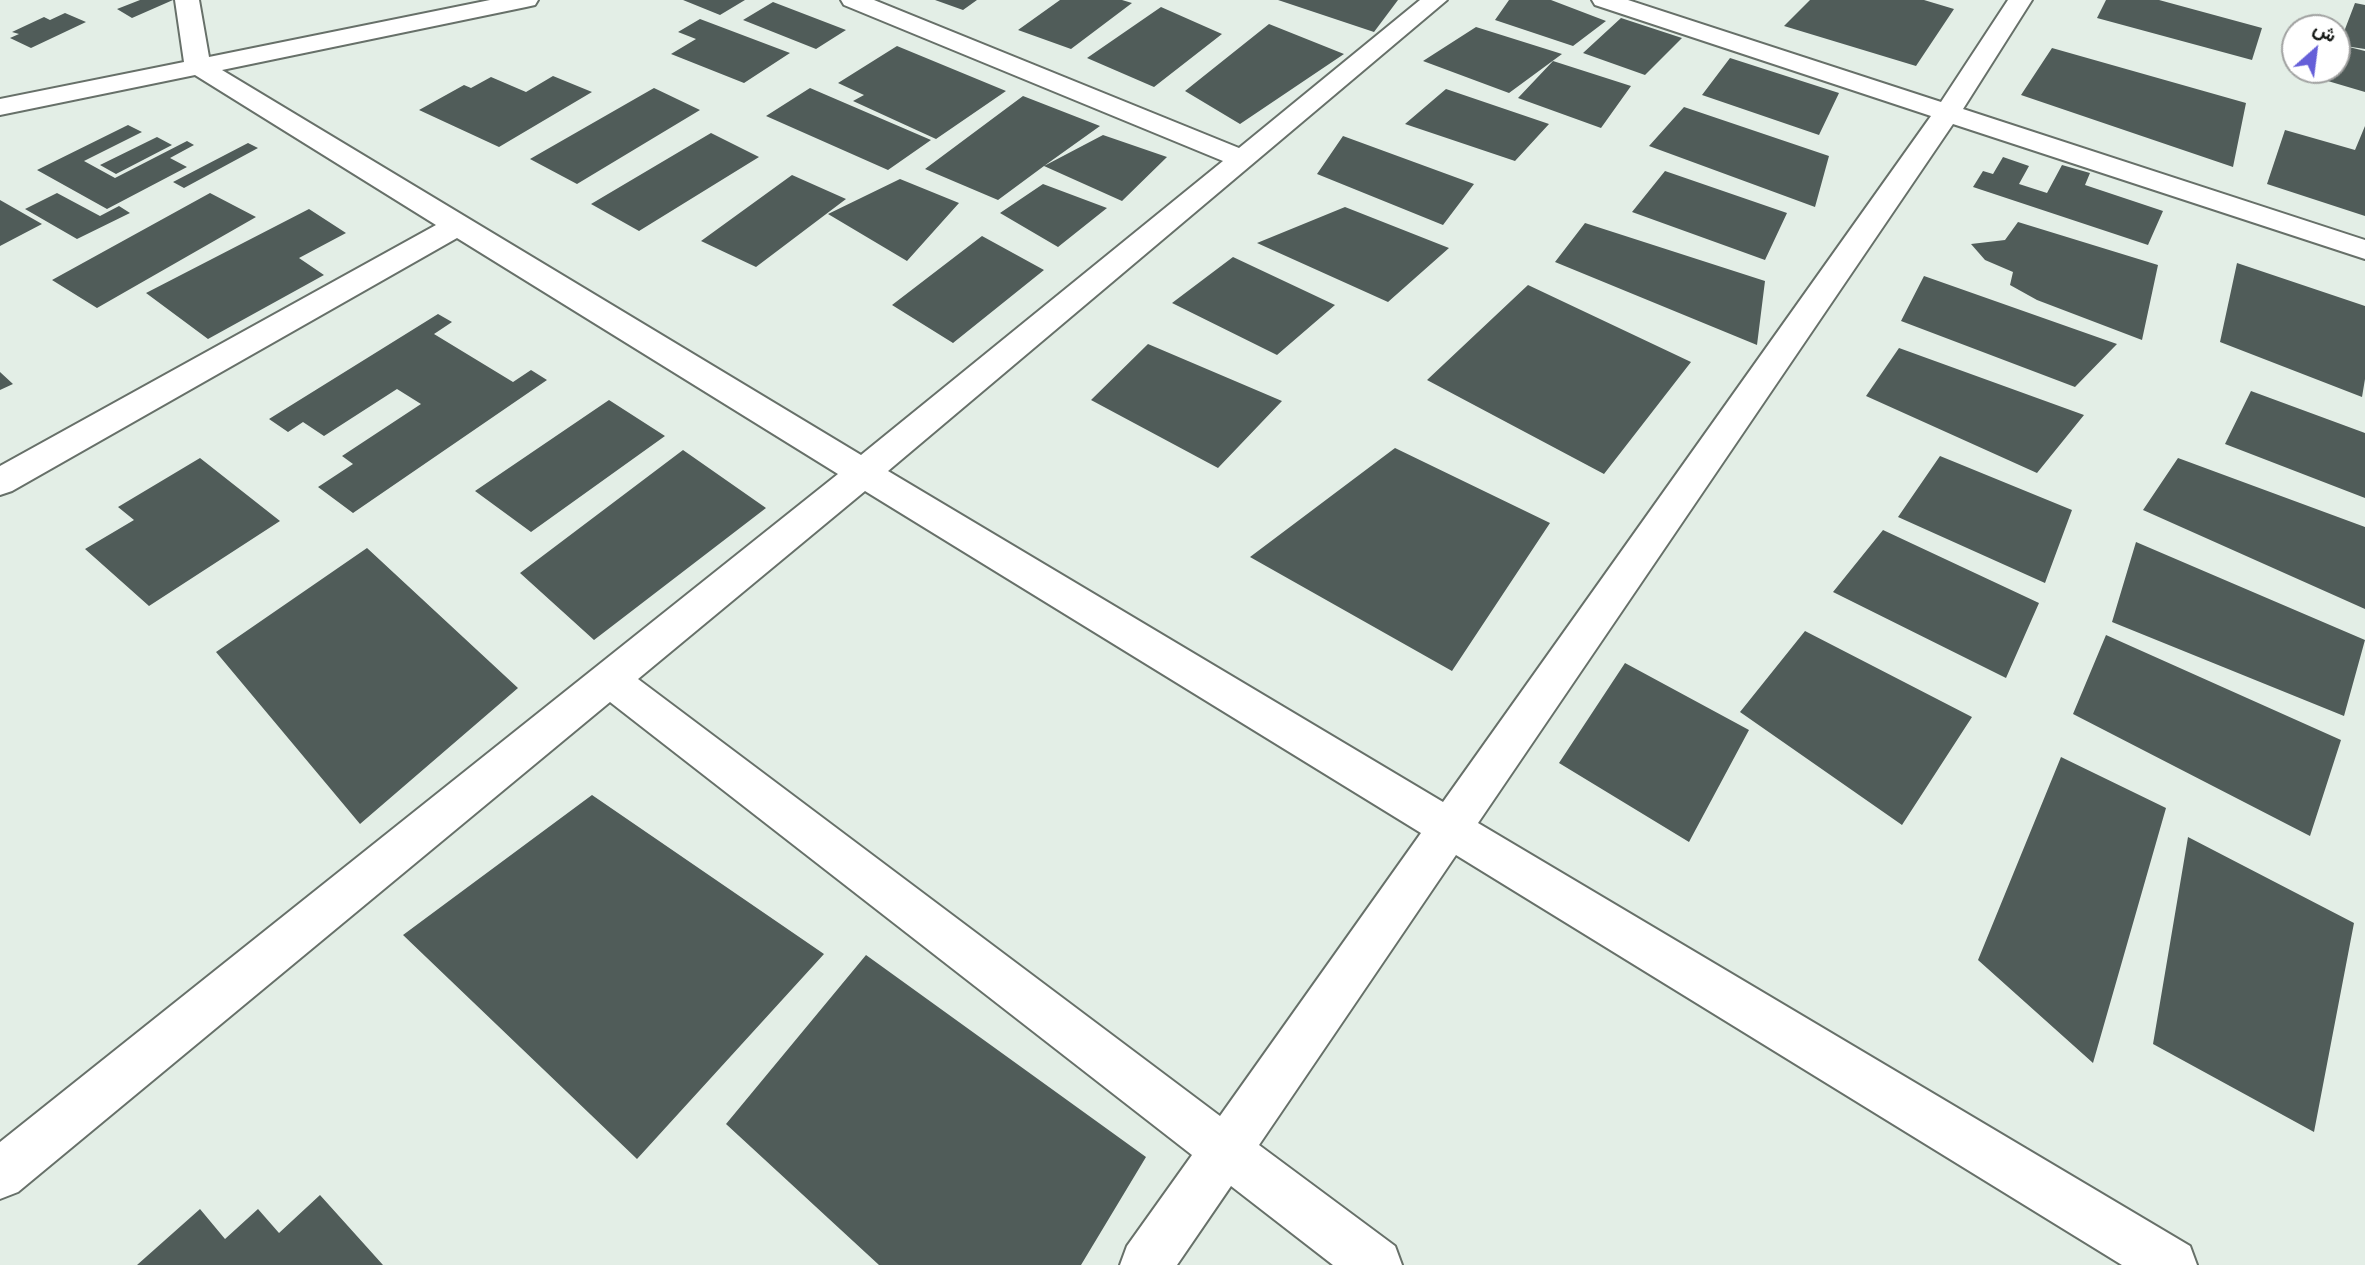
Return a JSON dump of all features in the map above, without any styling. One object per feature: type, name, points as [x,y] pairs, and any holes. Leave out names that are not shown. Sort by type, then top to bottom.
[{"type":"street","points":[[187,0],[198,66],[863,473],[2171,1265]]},
{"type":"street","points":[[0,107],[485,4],[526,0]]},
{"type":"street","points":[[853,0],[1242,159]]},
{"type":"street","points":[[0,1174],[863,473],[1435,0]]},
{"type":"street","points":[[1604,0],[2365,250]]},
{"type":"street","points":[[1146,1265],[1947,113],[2020,0]]},
{"type":"street","points":[[0,482],[457,225]]},
{"type":"street","points":[[608,679],[1376,1265]]},
{"type":"building","points":[[140,0],[173,0],[132,18],[117,9]]},
{"type":"building","points":[[683,0],[745,0],[720,15]]},
{"type":"building","points":[[935,0],[977,0],[963,10]]},
{"type":"building","points":[[1060,0],[1122,0],[1132,3],[1071,49],[1018,30]]},
{"type":"building","points":[[1278,0],[1398,0],[1374,32]]},
{"type":"building","points":[[1509,0],[1551,0],[1606,21],[1573,46],[1495,20]]},
{"type":"building","points":[[1810,0],[1924,0],[1954,9],[1916,66],[1784,26]]},
{"type":"building","points":[[2106,0],[2159,0],[2262,28],[2252,60],[2097,18]]},
{"type":"building","points":[[773,2],[846,30],[816,49],[743,20]]},
{"type":"building","points":[[2355,3],[2365,5],[2365,49],[2351,47],[2351,14]]},
{"type":"building","points":[[1161,7],[1222,34],[1154,87],[1087,58]]},
{"type":"building","points":[[65,13],[86,22],[31,48],[10,38],[19,34],[12,32],[44,17],[50,20]]},
{"type":"building","points":[[1621,18],[1682,38],[1645,75],[1583,53]]},
{"type":"building","points":[[700,19],[790,53],[744,83],[671,54],[696,39],[678,32]]},
{"type":"building","points":[[1269,24],[1344,54],[1240,124],[1185,91]]},
{"type":"building","points":[[1476,27],[1562,54],[1509,93],[1423,61]]},
{"type":"building","points":[[897,46],[1006,91],[936,139],[853,101],[864,95],[838,83]]},
{"type":"building","points":[[2052,48],[2246,103],[2233,167],[2021,95]]},
{"type":"building","points":[[2351,48],[2365,51],[2365,92],[2338,84],[2351,84]]},
{"type":"building","points":[[1730,58],[1839,93],[1819,135],[1702,95]]},
{"type":"building","points":[[1553,61],[1631,86],[1601,128],[1518,98]]},
{"type":"building","points":[[553,76],[592,92],[499,147],[419,110],[464,85],[471,88],[491,77],[526,92]]},
{"type":"building","points":[[654,88],[700,110],[577,184],[530,159]]},
{"type":"building","points":[[810,88],[931,140],[888,170],[766,116]]},
{"type":"building","points":[[1446,89],[1549,124],[1515,161],[1405,124]]},
{"type":"building","points":[[1023,96],[1100,126],[998,200],[925,169]]},
{"type":"building","points":[[1684,107],[1829,156],[1815,207],[1649,146]]},
{"type":"building","points":[[128,125],[142,132],[84,161],[115,178],[187,141],[194,145],[170,158],[187,167],[107,209],[37,170]]},
{"type":"building","points":[[2365,126],[2365,216],[2267,184],[2285,130],[2355,150]]},
{"type":"building","points":[[711,133],[759,157],[639,231],[591,204]]},
{"type":"building","points":[[1103,135],[1167,157],[1122,201],[1044,166]]},
{"type":"building","points":[[1343,136],[1474,184],[1443,225],[1317,174]]},
{"type":"building","points":[[157,137],[172,145],[116,174],[100,165]]},
{"type":"building","points":[[248,143],[258,148],[184,188],[173,182]]},
{"type":"building","points":[[2003,157],[2029,166],[2019,184],[2047,193],[2062,165],[2090,173],[2085,185],[2163,211],[2148,245],[1973,187],[1983,171],[1993,174]]},
{"type":"building","points":[[1665,171],[1787,213],[1765,260],[1632,212]]},
{"type":"building","points":[[792,175],[846,199],[756,267],[701,241]]},
{"type":"building","points":[[900,179],[959,203],[907,261],[828,214]]},
{"type":"building","points":[[1043,184],[1107,208],[1058,247],[1000,213]]},
{"type":"building","points":[[57,193],[100,216],[119,206],[130,213],[77,239],[25,209]]},
{"type":"building","points":[[210,193],[256,217],[97,308],[52,280]]},
{"type":"building","points":[[0,200],[42,224],[0,246]]},
{"type":"building","points":[[1345,207],[1449,248],[1388,302],[1257,243]]},
{"type":"building","points":[[309,209],[346,233],[299,258],[324,275],[208,339],[146,293]]},
{"type":"building","points":[[2018,222],[2158,265],[2142,340],[2037,300],[2010,285],[2013,272],[1985,260],[1971,244],[2005,240]]},
{"type":"building","points":[[1585,223],[1765,281],[1757,345],[1555,262]]},
{"type":"building","points":[[982,236],[1044,270],[953,343],[892,305]]},
{"type":"building","points":[[1233,257],[1335,305],[1277,355],[1172,303]]},
{"type":"building","points":[[2237,263],[2365,306],[2365,379],[2362,397],[2220,342]]},
{"type":"building","points":[[1924,276],[2117,344],[2075,387],[1901,321]]},
{"type":"building","points":[[1528,285],[1691,362],[1604,474],[1427,380]]},
{"type":"building","points":[[438,314],[452,322],[434,334],[513,382],[531,370],[547,380],[353,513],[318,487],[353,464],[342,456],[421,404],[397,389],[324,436],[303,422],[288,432],[269,419]]},
{"type":"building","points":[[1148,344],[1282,401],[1218,468],[1091,400]]},
{"type":"building","points":[[1899,348],[2084,415],[2037,473],[1866,396]]},
{"type":"building","points":[[0,372],[13,384],[0,390]]},
{"type":"building","points":[[2251,391],[2365,433],[2365,498],[2225,444]]},
{"type":"building","points":[[609,400],[665,436],[531,532],[475,491]]},
{"type":"building","points":[[1395,448],[1550,523],[1452,671],[1250,557]]},
{"type":"building","points":[[683,450],[766,508],[594,640],[520,573]]},
{"type":"building","points":[[1940,456],[2072,510],[2045,583],[1898,517]]},
{"type":"building","points":[[200,458],[280,521],[149,606],[85,549],[134,520],[118,507]]},
{"type":"building","points":[[2178,458],[2365,527],[2365,609],[2143,510]]},
{"type":"building","points":[[1883,530],[2039,603],[2006,678],[1833,592]]},
{"type":"building","points":[[2136,542],[2365,640],[2344,716],[2112,622]]},
{"type":"building","points":[[367,548],[518,688],[360,824],[216,652]]},
{"type":"building","points":[[1805,631],[1972,717],[1902,825],[1740,712]]},
{"type":"building","points":[[2106,635],[2341,740],[2310,836],[2073,714]]},
{"type":"building","points":[[1625,663],[1749,730],[1689,842],[1559,763]]},
{"type":"building","points":[[2061,757],[2166,808],[2093,1063],[1978,960]]},
{"type":"building","points":[[592,795],[824,954],[637,1159],[403,935]]},
{"type":"building","points":[[2188,837],[2354,923],[2314,1132],[2153,1044]]},
{"type":"building","points":[[866,955],[1146,1157],[1081,1265],[879,1265],[726,1124]]},
{"type":"building","points":[[320,1195],[383,1265],[137,1265],[200,1209],[225,1239],[258,1209],[279,1233]]}]
